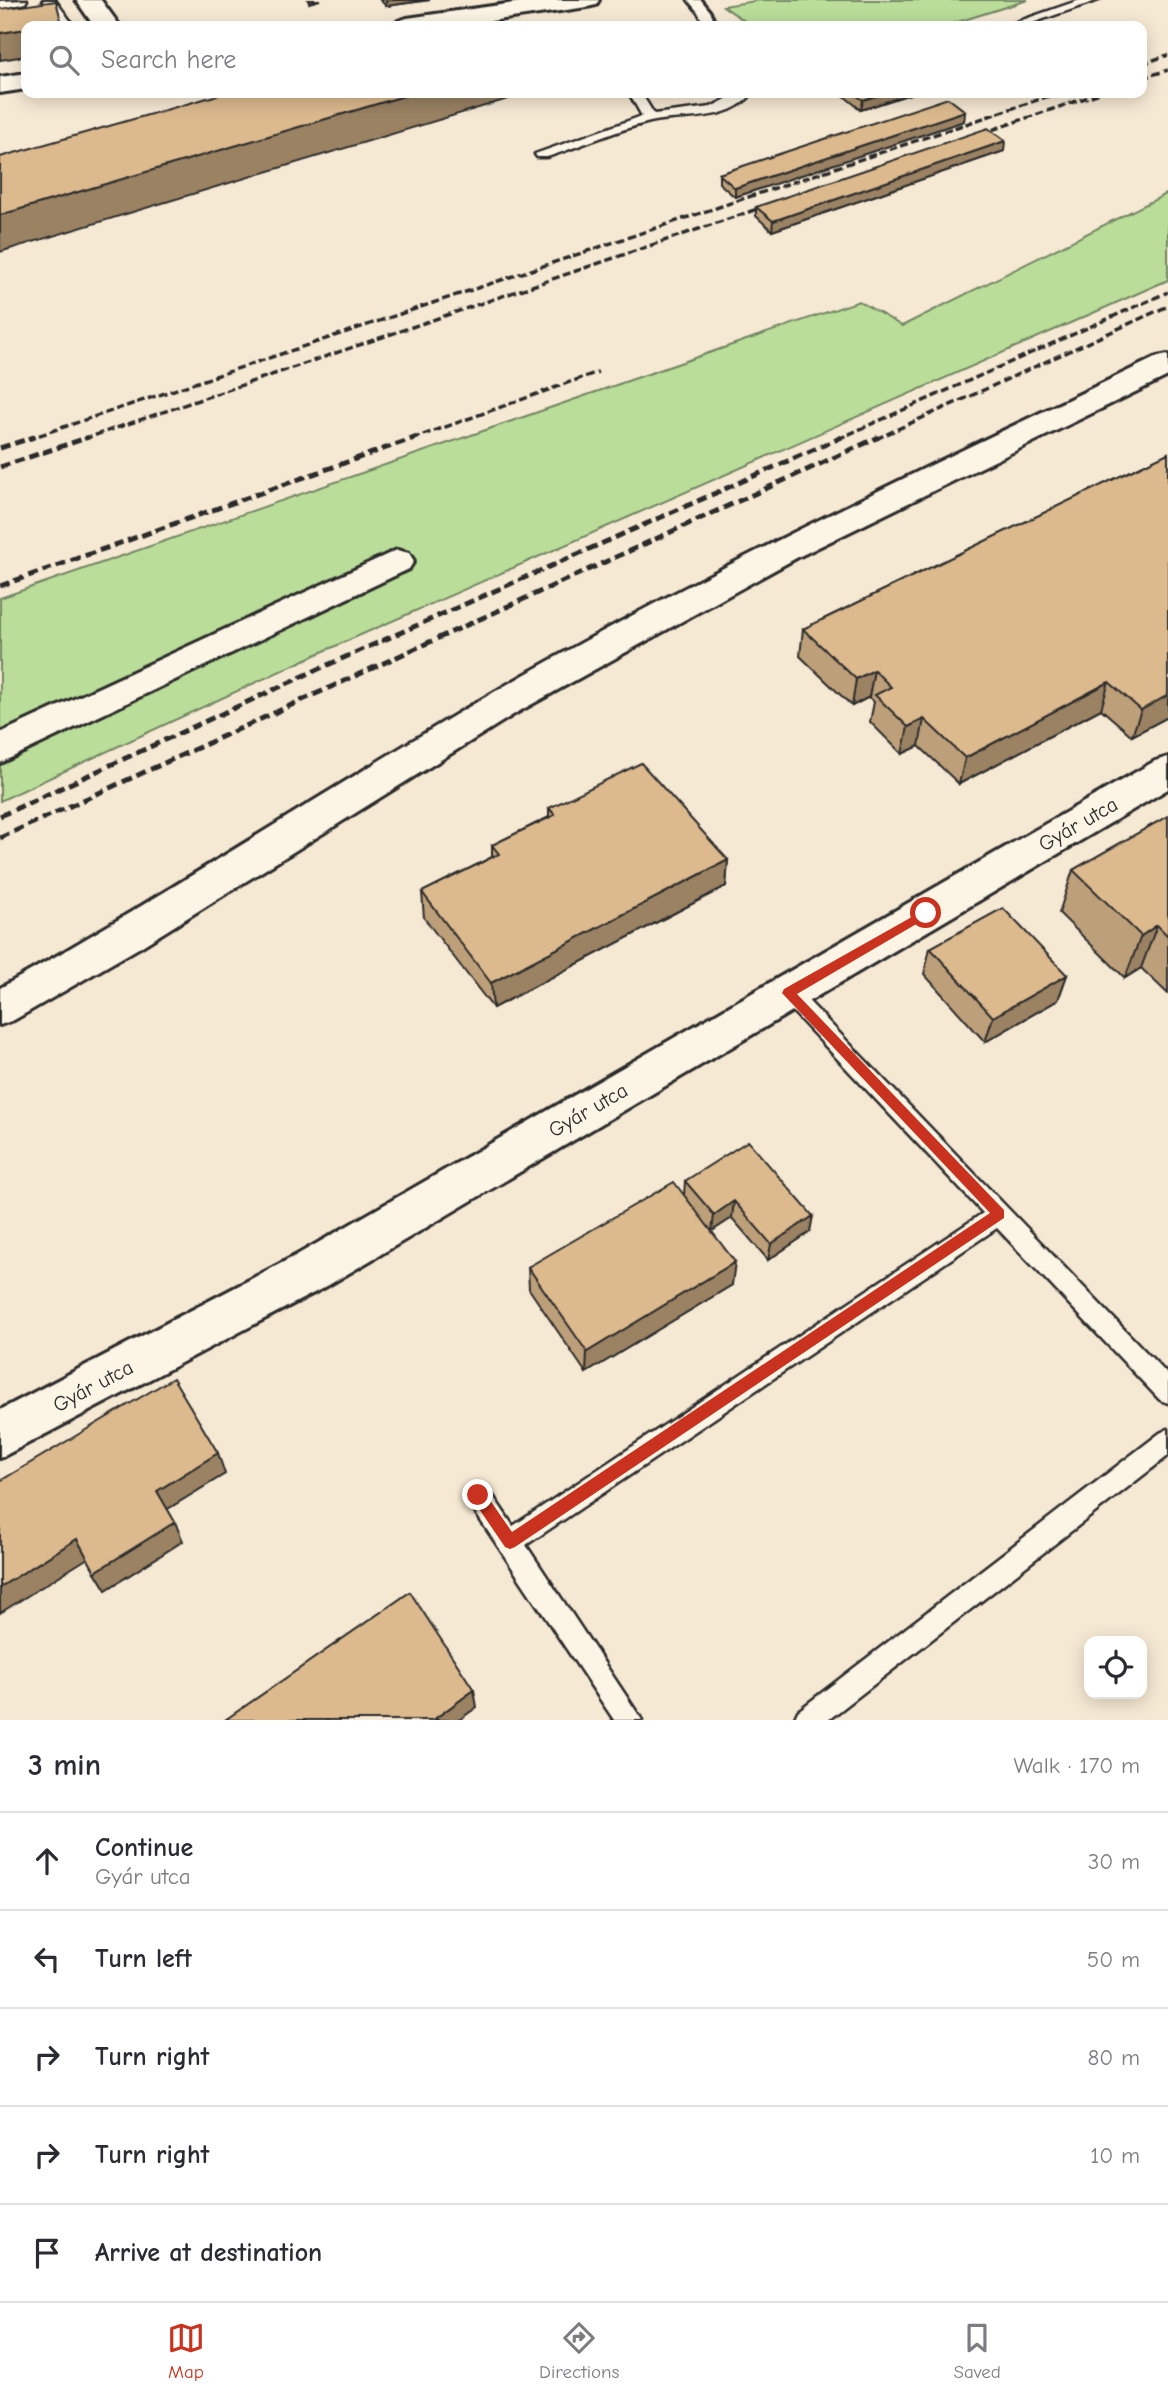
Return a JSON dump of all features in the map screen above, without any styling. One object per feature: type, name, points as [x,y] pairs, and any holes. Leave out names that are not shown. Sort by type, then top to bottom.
[{"type":"main road","points":[[88,0],[103,21]]},
{"type":"main road","points":[[431,21],[509,5],[587,0]]},
{"type":"main road","points":[[0,85],[21,82]]},
{"type":"main road","points":[[0,1008],[128,935],[503,704],[786,549],[1168,364]]},
{"type":"main road","points":[[0,749],[397,561]]},
{"type":"main road","name":"Gyár utca","points":[[0,1435],[311,1271],[1168,771]]},
{"type":"lane","points":[[0,5],[21,0]]},
{"type":"lane","points":[[49,0],[64,21]]},
{"type":"lane","points":[[694,0],[709,21]]},
{"type":"lane","points":[[1027,21],[1093,0]]},
{"type":"lane","points":[[638,98],[650,118]]},
{"type":"lane","points":[[542,154],[650,118],[697,113],[736,104],[741,98]]},
{"type":"lane","points":[[788,993],[1168,1392]]},
{"type":"lane","points":[[510,1542],[999,1214]]},
{"type":"lane","points":[[807,1720],[1168,1441]]},
{"type":"lane","points":[[478,1495],[629,1720]]},
{"type":"green space","points":[[762,0],[1028,0],[961,21],[745,21],[723,6]]},
{"type":"green space","points":[[1168,193],[1168,280],[315,655],[0,801],[0,598],[859,301],[902,326]]},
{"type":"building","points":[[56,1],[61,21],[21,21],[21,30],[0,33],[0,9]]},
{"type":"building","points":[[207,98],[397,98],[0,215],[0,157]]},
{"type":"building","points":[[948,98],[965,111],[735,188],[719,174]]},
{"type":"building","points":[[988,128],[1005,141],[773,221],[756,207]]},
{"type":"building","points":[[1168,453],[1168,695],[1141,710],[1109,682],[965,758],[924,719],[908,727],[875,695],[891,687],[874,670],[856,679],[803,629]]},
{"type":"building","points":[[641,763],[728,860],[491,983],[422,892],[499,854],[492,845],[555,815],[549,808]]},
{"type":"building","points":[[1168,816],[1168,936],[1157,925],[1141,936],[1073,870]]},
{"type":"building","points":[[1003,908],[1067,975],[993,1017],[930,948]]},
{"type":"building","points":[[748,1141],[813,1216],[771,1244],[734,1201],[714,1215],[685,1181]]},
{"type":"building","points":[[674,1182],[735,1262],[587,1352],[528,1267]]},
{"type":"building","points":[[173,1378],[218,1453],[157,1491],[175,1522],[95,1572],[77,1539],[0,1587],[0,1481]]},
{"type":"building","points":[[410,1592],[474,1690],[433,1720],[225,1720]]},
{"type":"railway","points":[[1147,62],[1168,55]]},
{"type":"railway","points":[[1147,76],[1168,70]]},
{"type":"railway","points":[[33,437],[1043,98]]},
{"type":"railway","points":[[971,137],[1085,98]]},
{"type":"railway","points":[[84,439],[775,203]]},
{"type":"railway","points":[[838,439],[1168,292]]},
{"type":"railway","points":[[876,439],[1168,306]]},
{"type":"railway","points":[[412,439],[598,372]]},
{"type":"railway","points":[[0,448],[33,437]]},
{"type":"railway","points":[[28,439],[33,437]]},
{"type":"railway","points":[[0,467],[89,437]]},
{"type":"railway","points":[[0,586],[417,437]]},
{"type":"railway","points":[[0,816],[323,667],[842,437]]},
{"type":"railway","points":[[0,838],[879,437]]},
{"type":"route","points":[[478,1495],[510,1542],[999,1214],[788,993],[926,913]]}]
